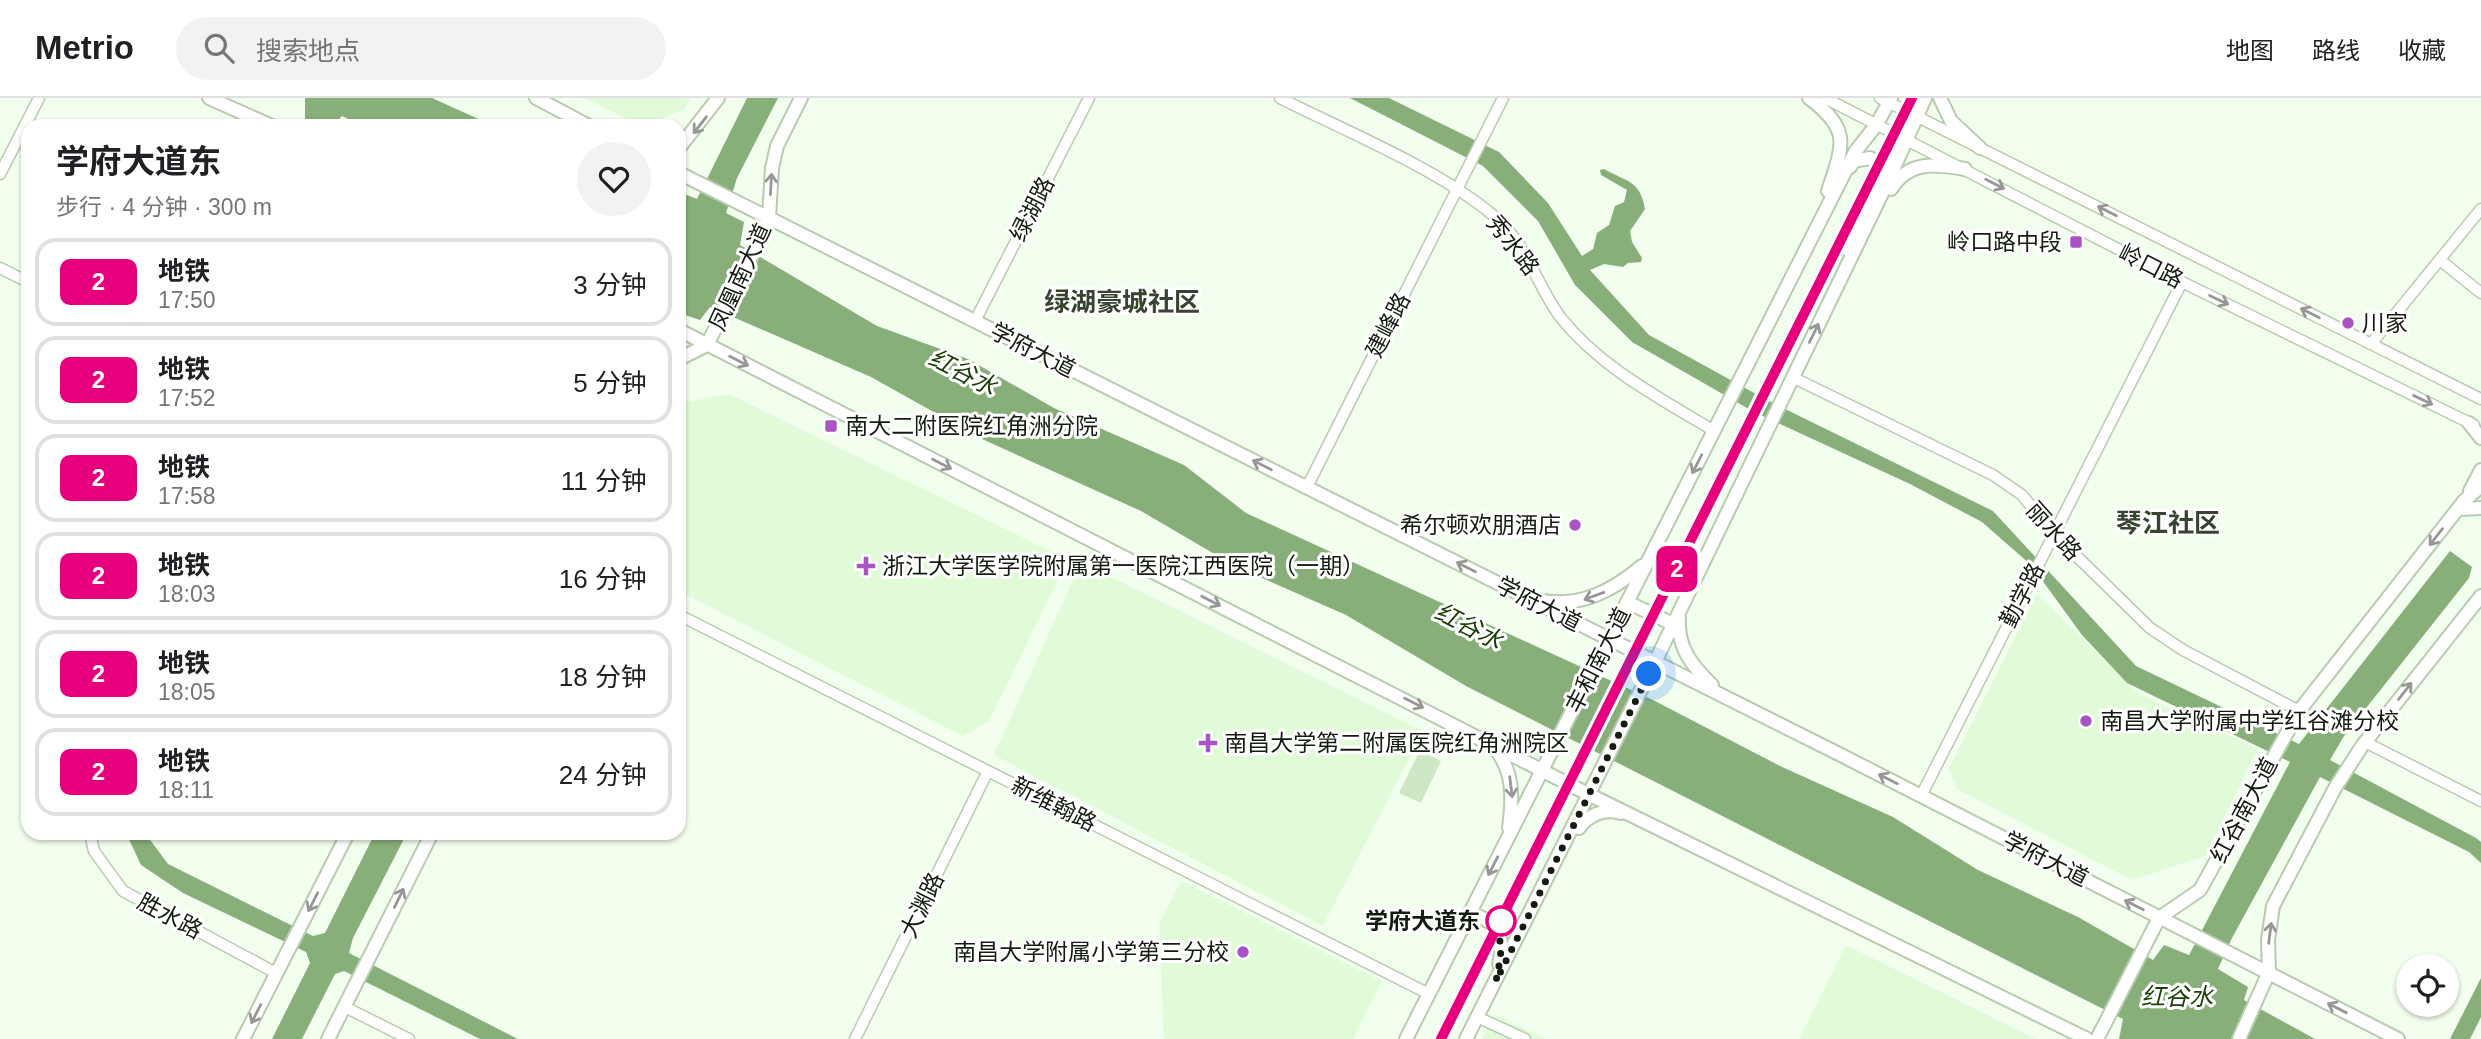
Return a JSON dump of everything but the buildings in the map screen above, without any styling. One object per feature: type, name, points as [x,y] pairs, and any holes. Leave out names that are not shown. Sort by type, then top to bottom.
[{"type":"main road","points":[[209,98],[256,119]]},
{"type":"main road","points":[[536,98],[576,119]]},
{"type":"main road","points":[[686,139],[718,98]]},
{"type":"main road","name":"凤凰南大道","points":[[686,356],[708,345],[755,249],[769,217],[772,168],[777,146],[801,98]]},
{"type":"main road","points":[[1809,98],[1837,123],[1842,148],[1817,228]]},
{"type":"main road","points":[[1466,1039],[1652,668],[1877,204],[1925,98]]},
{"type":"main road","points":[[1940,98],[1951,121],[1980,148]]},
{"type":"main road","name":"丰和南大道","points":[[1406,1039],[1727,402],[1855,152],[1877,124],[1886,100]]},
{"type":"main road","points":[[1841,278],[1854,230],[1880,173],[1905,138]]},
{"type":"main road","points":[[1838,185],[1854,161],[1865,157],[1876,163],[1880,173],[1877,204]]},
{"type":"main road","points":[[1858,243],[1900,175],[1915,168],[1938,165],[1965,169]]},
{"type":"main road","name":"学府大道","points":[[686,176],[1608,639],[1652,668],[1722,695],[2398,1039]]},
{"type":"main road","points":[[686,334],[1641,820],[2087,1039]]},
{"type":"main road","points":[[2475,425],[2481,438]]},
{"type":"main road","points":[[2481,470],[2461,505],[2481,508]]},
{"type":"main road","name":"红谷南大道","points":[[2159,918],[2200,890],[2299,711],[2461,505],[2481,486]]},
{"type":"main road","points":[[1531,600],[1572,603],[1597,596],[1620,585],[1648,561]]},
{"type":"main road","points":[[2239,1039],[2269,972],[2268,940],[2273,906],[2334,789],[2365,742],[2481,596]]},
{"type":"main road","points":[[1627,602],[1673,624]]},
{"type":"main road","points":[[1679,611],[1678,632],[1683,651],[1692,667],[1722,695]]},
{"type":"main road","points":[[1489,741],[1506,762],[1510,779],[1513,803],[1507,840]]},
{"type":"main road","points":[[1558,857],[1586,818],[1616,811],[1641,820]]},
{"type":"main road","points":[[243,1039],[344,840]]},
{"type":"main road","points":[[328,1039],[429,840]]},
{"type":"main road","points":[[1448,957],[1471,920],[1477,916],[1488,920],[1501,937],[1502,953],[1496,981]]},
{"type":"main road","points":[[2097,1039],[2159,918]]},
{"type":"street","points":[[28,119],[38,98]]},
{"type":"street","name":"绿湖路","points":[[975,321],[1089,98]]},
{"type":"street","name":"秀水路","points":[[1280,98],[1457,188],[1496,218],[1519,245],[1559,315],[1586,347],[1629,379],[1714,431]]},
{"type":"street","name":"建峰路","points":[[1307,487],[1503,98]]},
{"type":"street","name":"岭口路","points":[[1825,98],[2182,282],[2475,425]]},
{"type":"street","name":"岭口路","points":[[1886,100],[2481,399]]},
{"type":"street","points":[[0,174],[21,132]]},
{"type":"street","points":[[2371,344],[2481,209]]},
{"type":"street","points":[[2440,260],[2481,293]]},
{"type":"street","points":[[0,268],[21,278]]},
{"type":"street","name":"勤学路","points":[[1921,796],[2182,282]]},
{"type":"street","name":"丽水路","points":[[1792,377],[1993,475],[2022,495],[2053,533],[2150,628],[2183,650],[2299,711]]},
{"type":"street","name":"新维翰路","points":[[686,619],[1429,994]]},
{"type":"street","points":[[2365,742],[2481,801]]},
{"type":"street","name":"大渊路","points":[[855,1039],[988,771]]},
{"type":"street","name":"胜水路","points":[[92,840],[94,851],[123,891],[276,973]]},
{"type":"street","points":[[345,1007],[410,1039]]},
{"type":"street","points":[[1477,1017],[1525,1039]]},
{"type":"shaded area","points":[[586,98],[690,98],[685,109],[660,119],[627,119]]},
{"type":"shaded area","name":"浙江大学医学院附属第一医院江西医院（一期）","points":[[729,394],[1050,551],[1057,582],[989,721],[963,736],[686,595],[686,402]]},
{"type":"shaded area","name":"南昌大学第二附属医院红角洲院区","points":[[1081,562],[1423,731],[1323,926],[994,755]]},
{"type":"shaded area","name":"南昌大学附属中学红谷滩分校","points":[[2037,594],[2139,694],[2258,749],[2205,856],[2132,880],[1957,789],[1949,768]]},
{"type":"shaded area","points":[[1420,750],[1441,761],[1421,803],[1399,793]]},
{"type":"shaded area","name":"南昌大学附属小学第三分校","points":[[1181,881],[1382,981],[1353,1039],[1164,1039],[1159,924]]},
{"type":"shaded area","points":[[1846,945],[2036,1039],[1799,1039]]},
{"type":"shaded area","points":[[1494,1014],[1545,1039],[1482,1039]]},
{"type":"water","points":[[305,98],[432,98],[478,119],[348,119],[342,116],[339,119],[305,119]]},
{"type":"water","name":"红谷水","points":[[747,98],[778,98],[737,178],[726,213],[744,222],[740,245],[877,326],[968,359],[1054,408],[1184,465],[1246,513],[1653,700],[1780,766],[1893,817],[1978,870],[2078,917],[2153,960],[2164,945],[2189,955],[2290,762],[2127,683],[2082,635],[2031,565],[1982,522],[1910,484],[1754,412],[1632,342],[1575,285],[1538,221],[1483,166],[1350,98],[1389,98],[1499,152],[1548,203],[1582,256],[1593,249],[1597,233],[1609,225],[1615,206],[1624,202],[1627,190],[1601,175],[1600,170],[1604,169],[1631,183],[1643,199],[1645,209],[1630,231],[1632,242],[1642,258],[1641,262],[1628,263],[1623,267],[1604,264],[1590,270],[1649,335],[1765,399],[1993,511],[2136,666],[2299,744],[2450,551],[2472,567],[2469,578],[2344,736],[2330,760],[2476,838],[2481,842],[2481,863],[2469,852],[2320,777],[2232,938],[2218,969],[2248,987],[2244,1000],[2315,1039],[2119,1039],[2123,1019],[1466,686],[1346,615],[1235,566],[1141,511],[982,439],[871,377],[710,307],[700,320],[686,315],[686,195],[697,199]]},
{"type":"water","points":[[129,840],[150,840],[168,864],[313,936],[325,933],[372,840],[403,840],[353,938],[349,953],[518,1039],[480,1039],[344,971],[335,974],[302,1039],[272,1039],[310,963],[306,952],[183,893],[141,865]]},
{"type":"water","points":[[2481,978],[2481,1017],[2470,1039],[2450,1039]]},
{"type":"metro line","name":"2","points":[[1441,1039],[1912,98]]},
{"type":"place","name":"岭口路中段","points":[[2076,242]]},
{"type":"place","name":"川家","points":[[2348,323]]},
{"type":"place","name":"南大二附医院红角洲分院","points":[[831,426]]},
{"type":"place","name":"希尔顿欢朋酒店","points":[[1575,525]]},
{"type":"place","name":"浙江大学医学院附属第一医院江西医院（一期）","points":[[866,566]]},
{"type":"place","name":"南昌大学附属中学红谷滩分校","points":[[2086,721]]},
{"type":"place","name":"南昌大学第二附属医院红角洲院区","points":[[1208,743]]},
{"type":"place","name":"学府大道东","points":[[1501,921]]},
{"type":"place","name":"南昌大学附属小学第三分校","points":[[1243,952]]},
{"type":"district","name":"绿湖豪城社区","points":[[1122,302]]},
{"type":"district","name":"琴江社区","points":[[2168,523]]},
{"type":"route","points":[[1501,921],[1494,925],[1501,937],[1502,953],[1496,981],[1649,674]]}]
